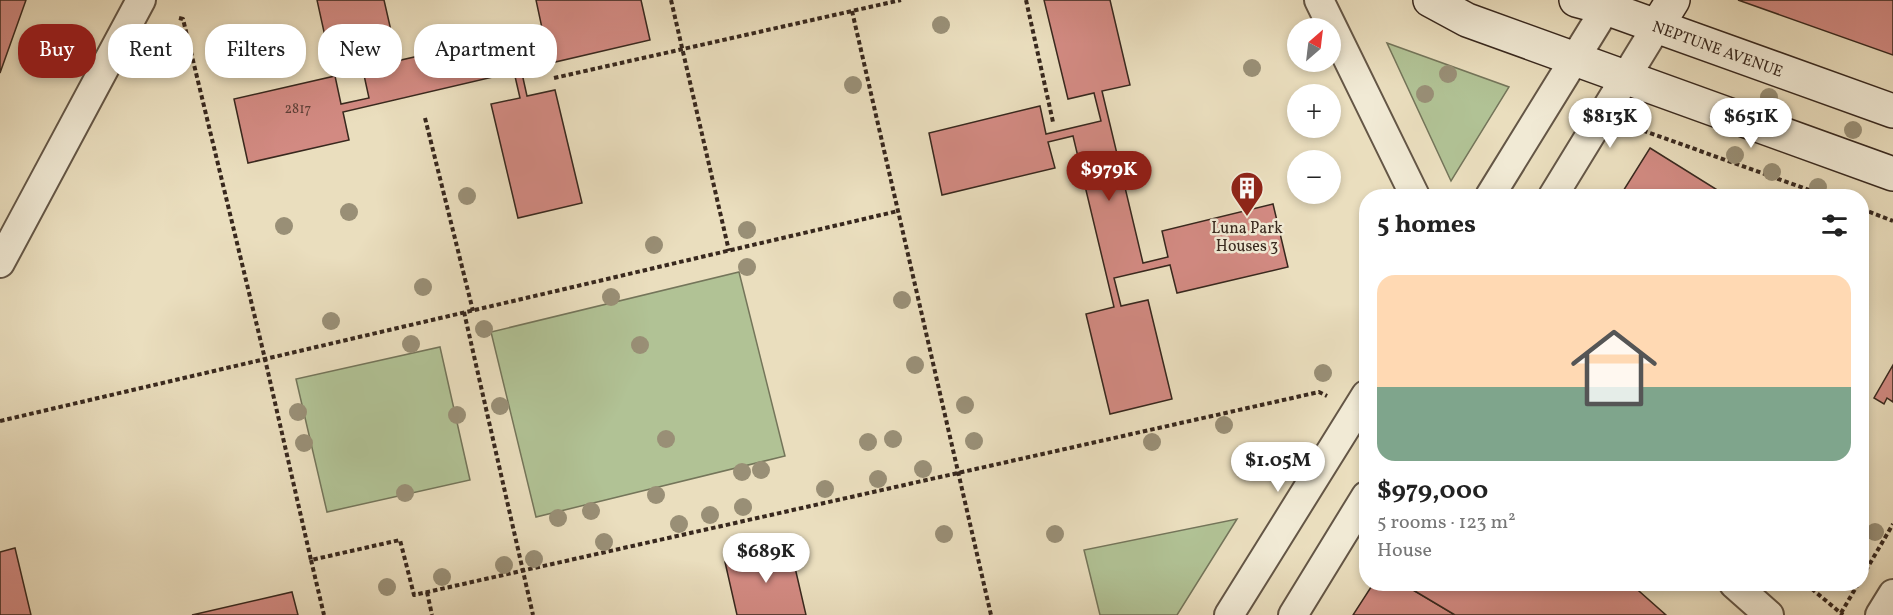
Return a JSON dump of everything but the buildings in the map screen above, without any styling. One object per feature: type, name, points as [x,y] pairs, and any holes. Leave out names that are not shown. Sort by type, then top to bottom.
[{"type":"main road","points":[[1430,0],[1467,20],[1893,174]]},
{"type":"main road","name":"NEPTUNE AVENUE","points":[[1597,3],[1665,13],[1893,111]]},
{"type":"street","points":[[0,263],[141,0]]},
{"type":"street","points":[[1318,0],[1412,189]]},
{"type":"street","points":[[1494,189],[1575,58],[1597,3]]},
{"type":"street","points":[[1557,189],[1665,13]]},
{"type":"street","points":[[1229,615],[1359,406]]},
{"type":"street","points":[[1293,615],[1359,507]]},
{"type":"street","points":[[1742,591],[1769,615]]},
{"type":"street","points":[[1880,615],[1893,594]]},
{"type":"path","points":[[671,0],[729,250]]},
{"type":"path","points":[[557,77],[901,0]]},
{"type":"path","points":[[1026,0],[1053,122]]},
{"type":"path","points":[[852,11],[991,615]]},
{"type":"path","points":[[179,18],[183,19],[324,615]]},
{"type":"path","points":[[425,118],[473,310]]},
{"type":"path","points":[[1636,128],[1806,189]]},
{"type":"path","points":[[0,421],[898,211]]},
{"type":"path","points":[[1869,211],[1893,220]]},
{"type":"path","points":[[464,312],[533,615]]},
{"type":"path","points":[[311,560],[400,540],[414,595],[1319,392],[1327,396]]},
{"type":"path","points":[[1869,566],[1893,524]]},
{"type":"path","points":[[1814,591],[1842,614],[1854,591]]},
{"type":"path","points":[[427,592],[432,615]]},
{"type":"green space","points":[[1387,43],[1509,87],[1451,181]]},
{"type":"green space","points":[[739,272],[785,456],[536,517],[491,332]]},
{"type":"green space","points":[[440,347],[470,480],[327,512],[296,379]]},
{"type":"green space","points":[[1237,519],[1177,615],[1100,615],[1084,550]]},
{"type":"place","name":"Luna Park Houses 3","points":[[1247,217]]}]
